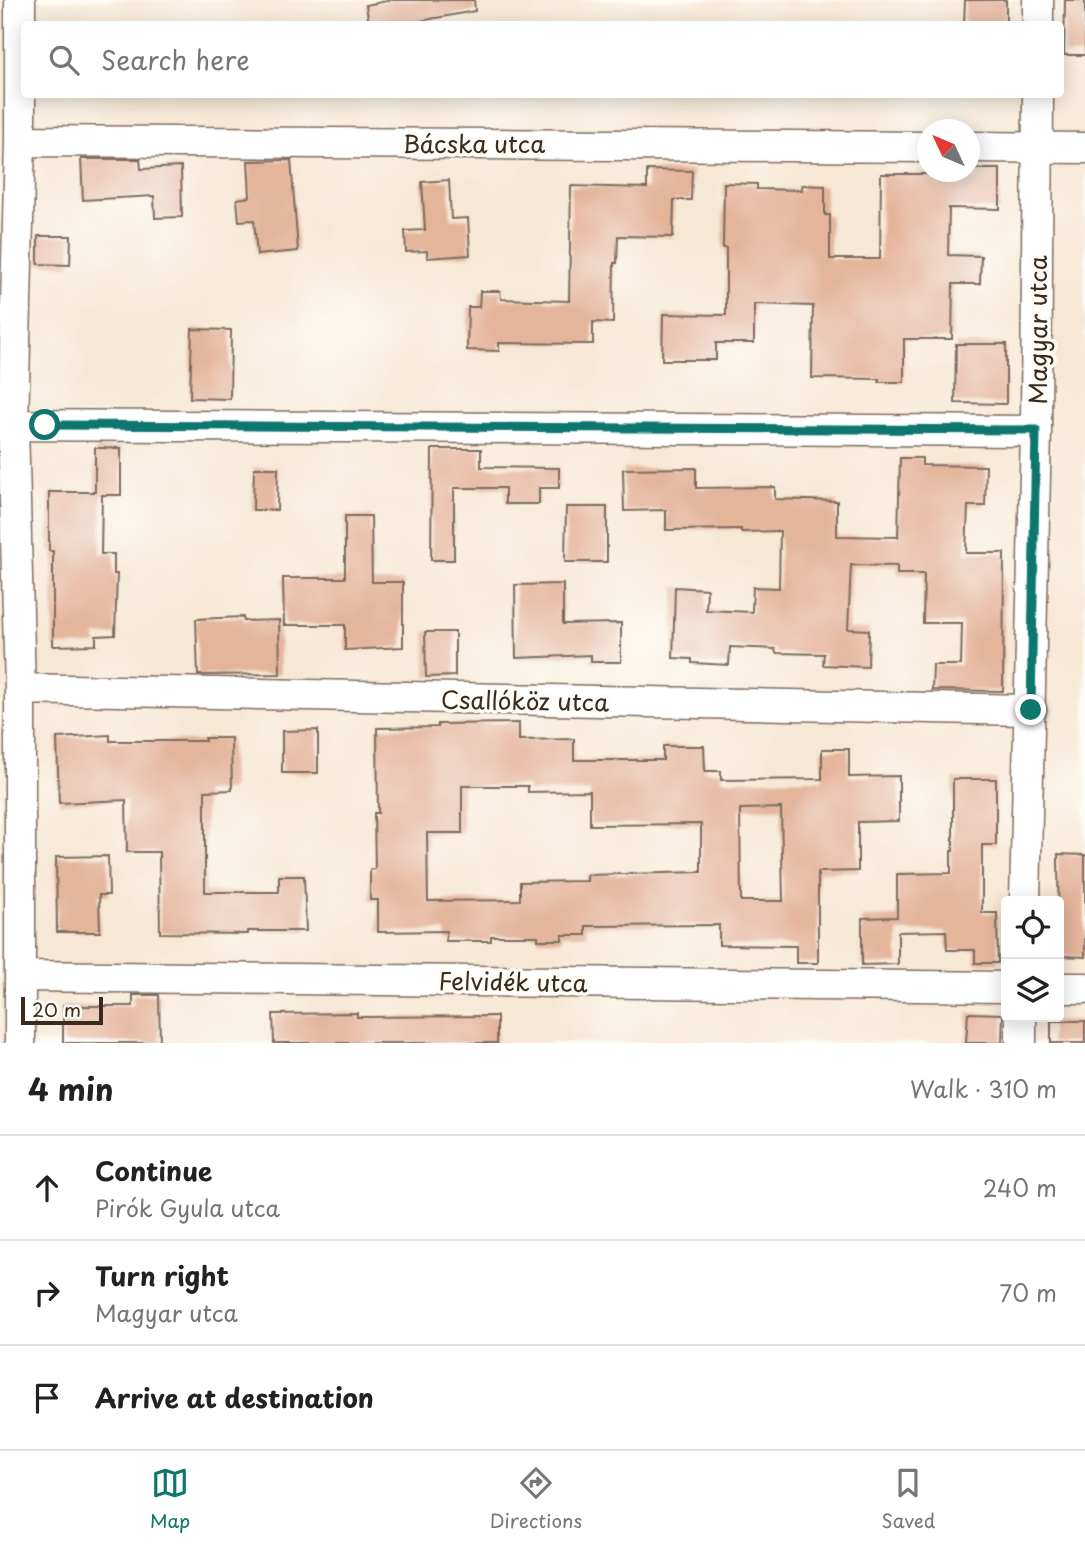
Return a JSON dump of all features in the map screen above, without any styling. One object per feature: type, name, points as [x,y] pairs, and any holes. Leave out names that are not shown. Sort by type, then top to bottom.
[{"type":"street","points":[[20,0],[20,141],[6,425],[20,689],[20,1043]]},
{"type":"street","points":[[1038,0],[1038,21]]},
{"type":"street","name":"Magyar utca","points":[[1025,896],[1036,430],[1038,98]]},
{"type":"street","name":"Bácska utca","points":[[20,141],[917,147]]},
{"type":"street","points":[[980,147],[1085,148]]},
{"type":"street","points":[[6,425],[1036,430]]},
{"type":"street","name":"Csallóköz utca","points":[[20,689],[1031,710]]},
{"type":"street","name":"Felvidék utca","points":[[20,976],[1001,986]]},
{"type":"street","points":[[1064,988],[1085,988]]},
{"type":"street","points":[[1021,1022],[1021,1043]]},
{"type":"building","points":[[392,0],[474,0],[475,11],[420,21],[369,21],[366,5]]},
{"type":"building","points":[[965,0],[1006,0],[1006,21],[964,21]]},
{"type":"building","points":[[1065,0],[1085,0],[1085,55],[1064,55]]},
{"type":"building","points":[[81,159],[140,159],[141,169],[181,167],[182,217],[155,218],[154,196],[83,200]]},
{"type":"building","points":[[291,160],[298,251],[257,255],[254,220],[239,221],[237,199],[250,197],[248,161]]},
{"type":"building","points":[[980,169],[1000,169],[1000,209],[949,208],[948,255],[981,256],[980,284],[953,284],[952,339],[904,339],[904,382],[812,378],[813,306],[754,304],[754,343],[716,343],[716,360],[662,360],[663,314],[726,315],[724,183],[757,184],[757,189],[802,190],[802,185],[825,186],[825,215],[830,215],[830,259],[880,259],[881,174],[917,174],[917,182],[980,182]]},
{"type":"building","points":[[647,170],[692,171],[691,200],[674,200],[673,237],[618,236],[617,263],[614,263],[613,323],[593,322],[593,344],[499,343],[499,351],[467,350],[468,307],[479,307],[480,291],[500,291],[501,299],[569,301],[571,186],[647,188]]},
{"type":"building","points":[[449,180],[451,219],[468,218],[470,255],[427,258],[427,251],[406,252],[405,231],[425,230],[422,182]]},
{"type":"building","points":[[38,236],[71,236],[70,265],[38,264]]},
{"type":"building","points":[[192,329],[231,330],[230,399],[190,398]]},
{"type":"building","points":[[956,344],[1006,344],[1006,404],[955,403]]},
{"type":"building","points":[[95,448],[121,448],[121,495],[102,495],[101,554],[114,554],[114,574],[117,574],[115,635],[96,636],[96,645],[53,646],[53,551],[49,551],[49,492],[95,492]]},
{"type":"building","points":[[432,449],[481,449],[481,467],[559,468],[559,488],[539,488],[539,504],[505,504],[505,488],[454,488],[454,560],[431,560]]},
{"type":"building","points":[[900,458],[922,458],[922,465],[986,466],[985,506],[968,506],[966,553],[1004,553],[1003,691],[932,690],[933,665],[961,665],[962,623],[923,623],[924,574],[897,574],[897,566],[851,565],[848,629],[869,630],[868,667],[823,665],[824,654],[776,653],[775,649],[730,647],[729,665],[692,663],[692,659],[673,658],[675,587],[707,589],[706,610],[752,612],[753,587],[779,588],[780,531],[666,530],[666,510],[624,511],[623,469],[696,468],[696,488],[775,487],[775,499],[837,501],[837,536],[898,537]]},
{"type":"building","points":[[254,468],[278,468],[277,510],[253,510]]},
{"type":"building","points":[[566,507],[607,507],[607,562],[565,562]]},
{"type":"building","points":[[345,516],[371,516],[372,582],[403,582],[403,647],[345,650],[345,625],[284,625],[283,578],[345,578]]},
{"type":"building","points":[[563,584],[563,624],[621,623],[621,662],[591,662],[591,655],[516,658],[515,585]]},
{"type":"building","points":[[243,617],[244,621],[279,620],[280,674],[198,675],[196,619]]},
{"type":"building","points":[[425,632],[455,632],[455,676],[426,677]]},
{"type":"building","points":[[519,723],[519,740],[574,739],[574,760],[663,760],[663,746],[704,746],[705,771],[721,771],[721,780],[822,779],[822,749],[849,749],[849,777],[899,776],[899,821],[858,822],[858,871],[818,872],[818,963],[796,963],[796,946],[719,945],[719,925],[586,926],[586,935],[562,935],[562,940],[538,940],[538,936],[491,936],[491,941],[446,941],[446,931],[378,932],[378,900],[370,900],[370,870],[375,869],[374,813],[378,813],[377,728],[438,727],[438,724]],"holes":[[[462,786],[528,786],[528,792],[590,791],[590,825],[701,824],[701,872],[587,875],[587,881],[520,882],[520,900],[428,901],[427,833],[462,833]],[[781,808],[783,901],[741,901],[740,809]]]},
{"type":"building","points":[[318,730],[318,773],[282,773],[282,731]]},
{"type":"building","points":[[110,735],[110,741],[205,741],[205,738],[231,738],[232,790],[205,791],[205,892],[279,892],[279,876],[304,876],[306,931],[248,931],[248,934],[160,933],[159,852],[127,852],[126,800],[59,803],[57,738]]},
{"type":"building","points":[[953,779],[996,779],[996,845],[982,845],[982,913],[997,913],[998,963],[975,963],[975,950],[947,950],[946,931],[898,932],[898,964],[862,965],[862,918],[897,917],[897,874],[951,873]]},
{"type":"building","points":[[1058,854],[1085,855],[1085,957],[1064,956],[1064,896],[1058,896]]},
{"type":"building","points":[[108,856],[109,895],[99,895],[100,932],[57,932],[56,857]]},
{"type":"building","points":[[133,995],[159,995],[160,1043],[63,1043],[63,1006],[133,1006]]},
{"type":"building","points":[[357,1013],[357,1017],[497,1016],[497,1043],[274,1043],[273,1014]]},
{"type":"building","points":[[968,1013],[1001,1014],[1002,1043],[966,1043]]},
{"type":"building","points":[[1085,1021],[1085,1043],[1051,1043],[1051,1022]]},
{"type":"route","points":[[45,425],[1036,430],[1031,710]]}]
